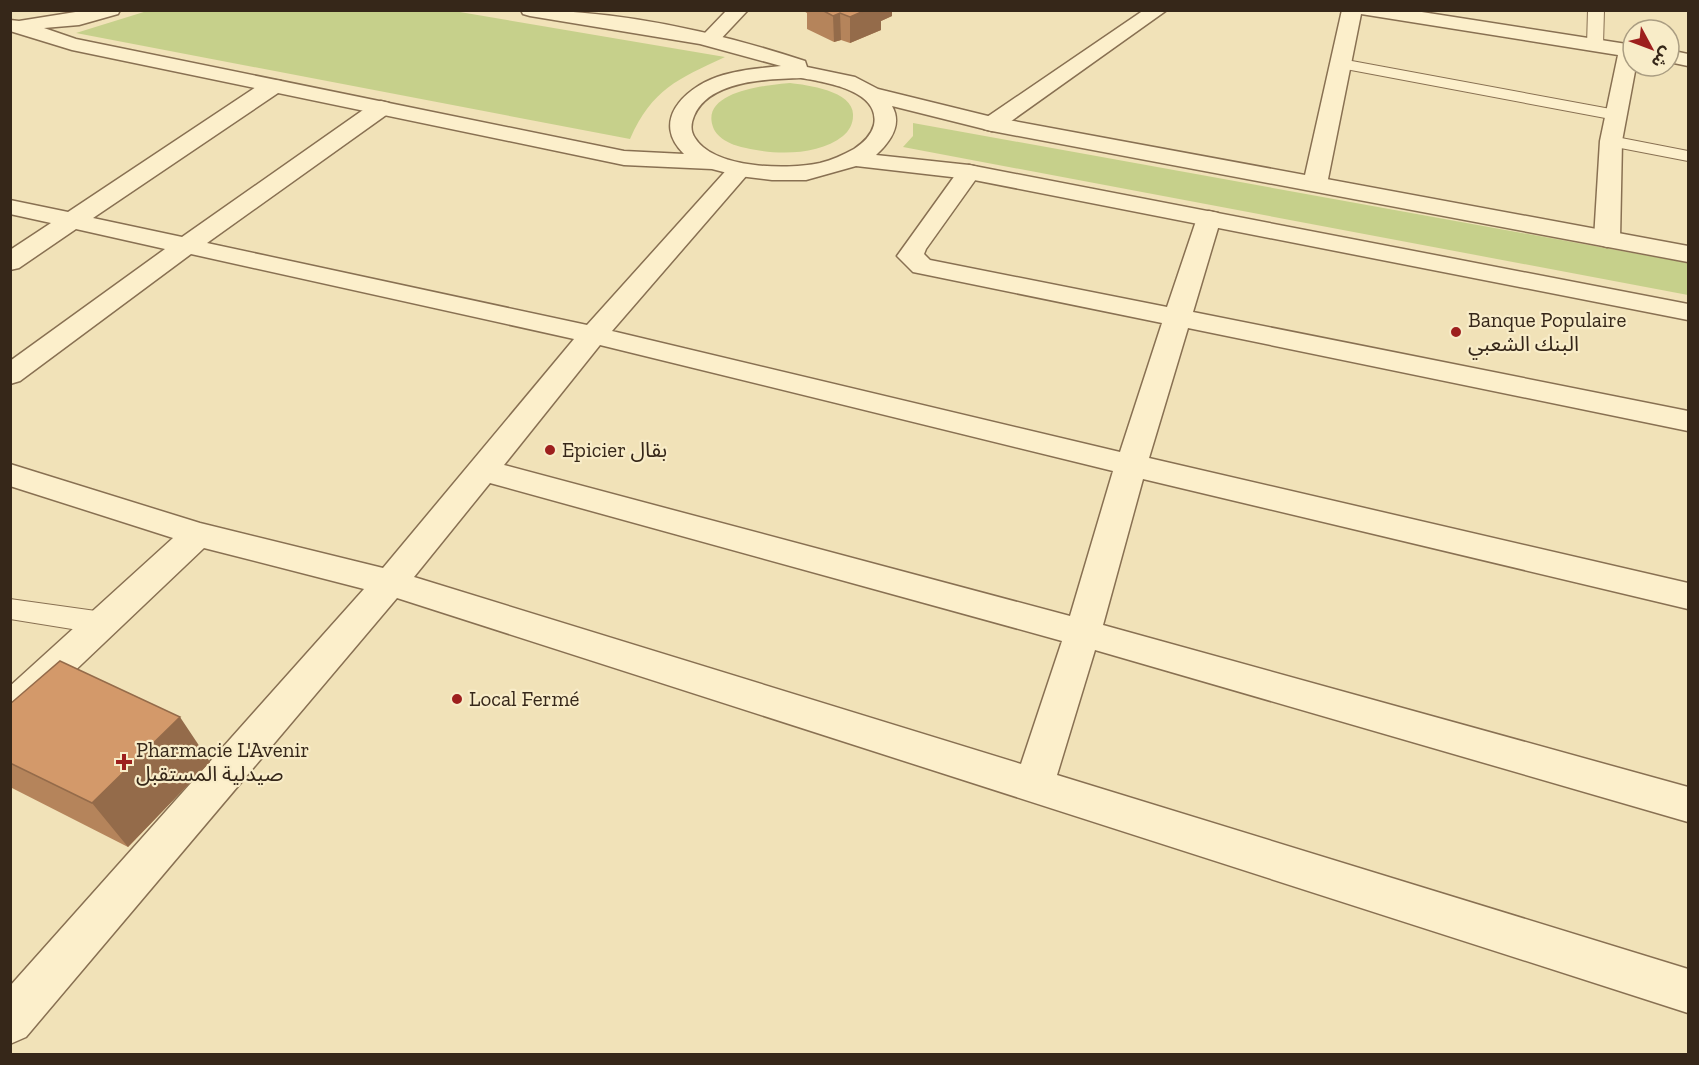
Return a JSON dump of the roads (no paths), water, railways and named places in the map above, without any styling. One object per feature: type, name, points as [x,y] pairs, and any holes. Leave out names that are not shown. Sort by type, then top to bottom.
[{"type":"street","points":[[12,24],[45,24],[79,19],[111,10]]},
{"type":"street","points":[[12,24],[72,44],[624,158],[726,166],[768,173],[798,173],[827,168],[853,159],[872,148],[884,134],[888,120],[883,106],[871,94],[854,84],[772,55],[710,39],[530,10]]},
{"type":"street","points":[[710,39],[739,10]]},
{"type":"street","points":[[992,124],[1158,10]]},
{"type":"street","points":[[1315,184],[1352,10]]},
{"type":"street","points":[[1368,10],[1482,19],[1595,45],[1621,49]]},
{"type":"street","points":[[726,166],[691,148],[680,133],[681,116],[692,101],[712,87],[738,78],[769,73],[801,72],[831,77]]},
{"type":"street","points":[[1607,239],[1611,141],[1625,78]]},
{"type":"street","points":[[10,262],[273,86]]},
{"type":"street","points":[[871,94],[992,124],[1689,254]]},
{"type":"street","points":[[10,375],[187,244],[381,108]]},
{"type":"street","points":[[853,159],[969,172],[1689,312]]},
{"type":"street","points":[[10,1021],[390,583],[726,166]]},
{"type":"street","points":[[969,172],[913,249],[910,256],[922,266],[1689,421]]},
{"type":"street","points":[[10,207],[187,244],[592,335],[1689,596]]},
{"type":"street","points":[[1034,785],[1083,633],[1131,465],[1209,218]]},
{"type":"street","points":[[483,470],[1083,633],[1689,805]]},
{"type":"street","points":[[10,475],[198,534],[390,583],[1689,991]]},
{"type":"street","points":[[10,709],[198,534]]},
{"type":"lane","points":[[1595,45],[1596,10]]},
{"type":"lane","points":[[1341,64],[1616,115]]},
{"type":"lane","points":[[1611,141],[1689,156]]},
{"type":"lane","points":[[10,609],[103,623]]},
{"type":"place","name":"Banque Populaire البنك الشعبي","points":[[1456,332]]},
{"type":"place","name":"Epicier بقال","points":[[550,450]]},
{"type":"place","name":"Local Fermé","points":[[457,699]]},
{"type":"place","name":"Pharmacie L'Avenir صيدلية المستقبل","points":[[124,762]]}]
